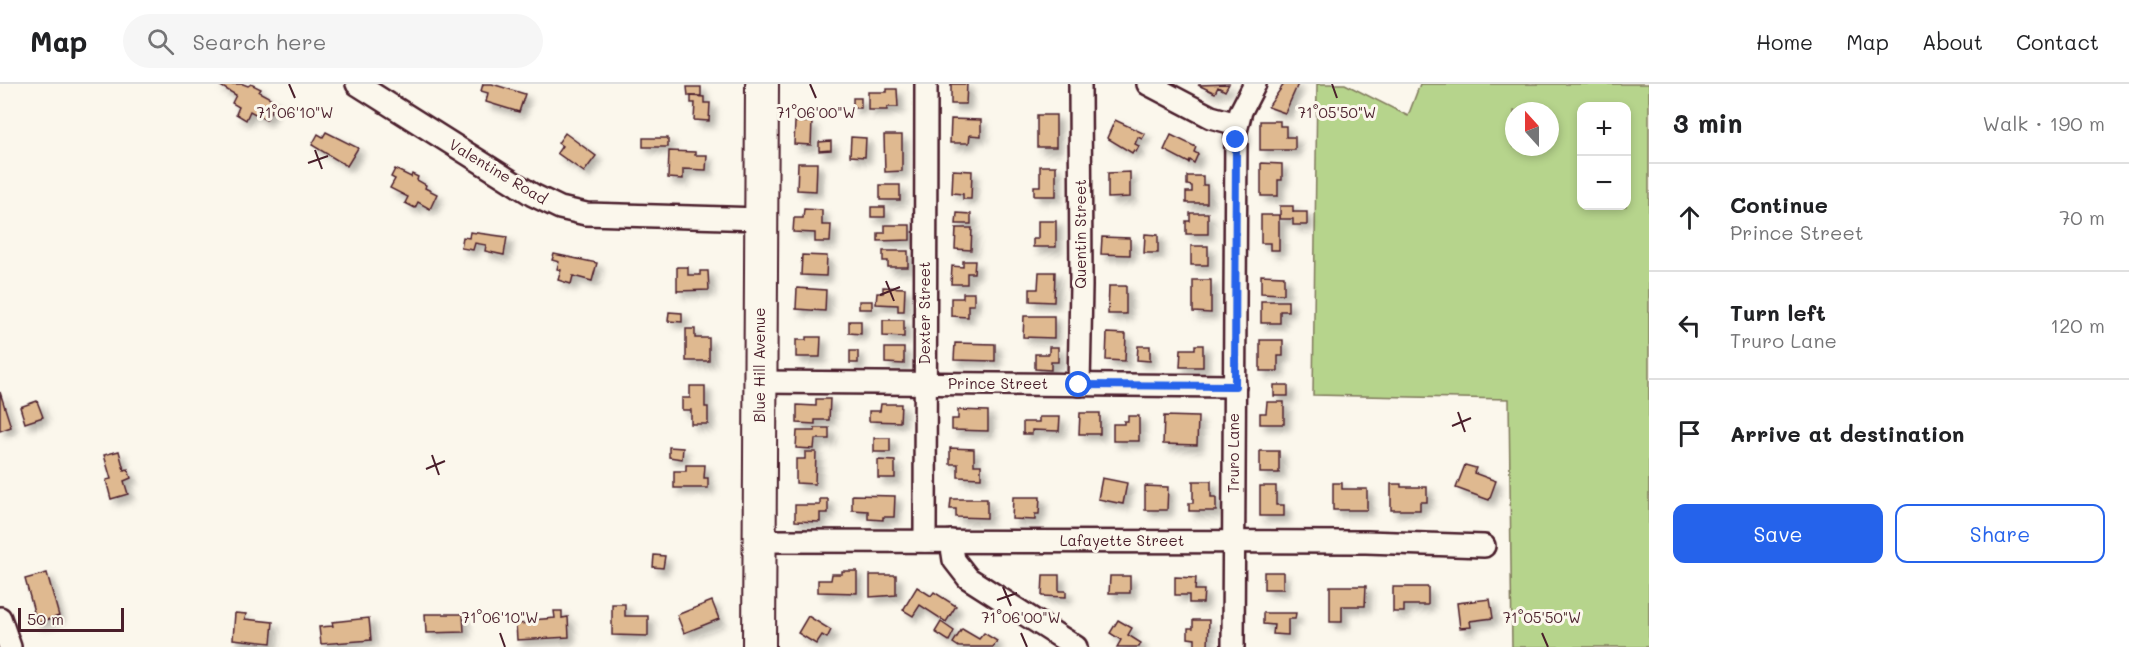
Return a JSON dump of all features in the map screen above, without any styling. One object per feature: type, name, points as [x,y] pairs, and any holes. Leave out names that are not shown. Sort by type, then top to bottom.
[{"type":"highway","name":"Blue Hill Avenue","points":[[762,84],[759,541],[762,645]]},
{"type":"street","name":"Valentine Road","points":[[357,84],[532,195],[560,208],[600,216],[761,219]]},
{"type":"street","name":"Dexter Street","points":[[925,541],[926,84]]},
{"type":"street","name":"Quentin Street","points":[[1079,385],[1080,84]]},
{"type":"street","points":[[1148,84],[1211,117],[1237,124]]},
{"type":"street","name":"Truro Lane","points":[[1233,647],[1237,124],[1255,84]]},
{"type":"street","name":"Prince Street","points":[[760,382],[1235,386]]},
{"type":"street","name":"Lafayette Street","points":[[759,541],[1366,542],[1484,546]]},
{"type":"street","points":[[951,541],[954,560],[968,578],[1076,647]]},
{"type":"street","points":[[0,618],[10,647]]},
{"type":"green space","points":[[1317,84],[1345,84],[1408,116],[1420,84],[1649,84],[1649,647],[1512,647],[1509,399],[1313,395]]},
{"type":"building","points":[[217,84],[248,86],[251,84],[261,89],[259,92],[276,101],[266,120],[250,111],[246,120],[236,114],[239,107],[232,103],[236,95]]},
{"type":"building","points":[[483,84],[492,84],[525,94],[519,112],[486,102],[488,93],[481,91]]},
{"type":"building","points":[[951,84],[967,84],[966,104],[951,104]]},
{"type":"building","points":[[1229,84],[1225,91],[1218,87],[1215,93],[1198,85]]},
{"type":"building","points":[[1284,84],[1298,84],[1285,113],[1268,107]]},
{"type":"building","points":[[687,87],[701,87],[701,96],[688,96]]},
{"type":"building","points":[[887,89],[897,89],[898,107],[887,107],[887,110],[868,110],[868,92],[887,92]]},
{"type":"building","points":[[691,96],[704,97],[704,103],[710,103],[709,121],[694,120],[695,103],[691,103]]},
{"type":"building","points":[[853,98],[861,98],[861,108],[853,108]]},
{"type":"building","points":[[1037,115],[1056,115],[1056,147],[1037,147]]},
{"type":"building","points":[[951,119],[981,120],[981,136],[970,135],[969,143],[950,143]]},
{"type":"building","points":[[1115,120],[1145,134],[1142,139],[1138,137],[1135,144],[1139,146],[1136,152],[1134,150],[1132,153],[1107,138]]},
{"type":"building","points":[[1260,121],[1280,121],[1280,126],[1286,126],[1286,137],[1295,137],[1295,150],[1260,150]]},
{"type":"building","points":[[795,122],[812,122],[811,145],[794,144]]},
{"type":"building","points":[[326,132],[358,148],[347,166],[312,145],[318,134],[323,137]]},
{"type":"building","points":[[565,133],[596,156],[584,172],[557,153],[562,146],[558,143]]},
{"type":"building","points":[[884,135],[902,135],[902,171],[885,172]]},
{"type":"building","points":[[1171,135],[1196,147],[1194,152],[1198,154],[1194,163],[1190,160],[1189,163],[1164,150]]},
{"type":"building","points":[[851,137],[866,138],[865,157],[850,156]]},
{"type":"building","points":[[643,138],[668,138],[668,147],[643,147]]},
{"type":"building","points":[[831,141],[831,150],[819,151],[819,142]]},
{"type":"building","points":[[669,151],[707,155],[706,170],[683,169],[683,179],[668,178]]},
{"type":"building","points":[[798,163],[817,163],[816,191],[797,190]]},
{"type":"building","points":[[1261,163],[1282,164],[1282,180],[1278,180],[1278,196],[1261,196]]},
{"type":"building","points":[[1040,166],[1056,166],[1056,196],[1034,196],[1034,186],[1040,186]]},
{"type":"building","points":[[395,169],[411,177],[412,174],[418,177],[417,180],[426,185],[425,188],[437,194],[430,209],[418,202],[415,208],[405,203],[408,197],[390,188],[395,179],[391,177]]},
{"type":"building","points":[[953,170],[972,171],[971,199],[963,199],[963,194],[952,193]]},
{"type":"building","points":[[1130,172],[1130,197],[1108,198],[1108,173]]},
{"type":"building","points":[[1187,176],[1203,176],[1203,185],[1207,185],[1207,203],[1186,203],[1186,192],[1192,192],[1192,186],[1187,185]]},
{"type":"building","points":[[880,185],[900,185],[900,200],[880,200]]},
{"type":"building","points":[[1280,206],[1293,206],[1293,212],[1307,212],[1307,225],[1293,225],[1293,219],[1280,219]]},
{"type":"building","points":[[871,207],[885,207],[885,217],[871,217]]},
{"type":"building","points":[[804,209],[822,210],[822,225],[831,225],[830,242],[815,242],[815,233],[793,232],[794,218],[803,218]]},
{"type":"building","points":[[957,213],[971,214],[971,224],[956,224]]},
{"type":"building","points":[[1190,213],[1208,213],[1208,234],[1186,234],[1186,221],[1190,221]]},
{"type":"building","points":[[1261,215],[1279,215],[1279,250],[1270,250],[1270,243],[1261,243]]},
{"type":"building","points":[[1038,221],[1056,221],[1056,247],[1033,247],[1033,239],[1038,239]]},
{"type":"building","points":[[885,225],[910,225],[910,240],[878,241],[878,233],[885,233]]},
{"type":"building","points":[[956,228],[972,228],[971,250],[955,249]]},
{"type":"building","points":[[470,232],[507,237],[504,255],[485,251],[486,245],[475,243],[473,250],[461,248],[463,237],[469,238]]},
{"type":"building","points":[[1145,234],[1158,235],[1158,253],[1144,253]]},
{"type":"building","points":[[1102,237],[1130,238],[1130,255],[1101,254]]},
{"type":"building","points":[[1191,246],[1208,246],[1208,265],[1191,265]]},
{"type":"building","points":[[883,251],[908,251],[908,267],[888,267],[888,261],[883,261]]},
{"type":"building","points":[[554,254],[597,263],[592,281],[573,276],[571,284],[558,280],[561,270],[557,269],[559,262],[552,260]]},
{"type":"building","points":[[802,255],[827,256],[826,276],[801,275]]},
{"type":"building","points":[[963,261],[975,261],[974,273],[967,273],[967,284],[951,284],[952,266],[963,267]]},
{"type":"building","points":[[677,267],[688,267],[688,275],[700,275],[700,271],[708,271],[709,290],[677,291]]},
{"type":"building","points":[[1039,272],[1055,272],[1054,302],[1030,301],[1030,289],[1038,289]]},
{"type":"building","points":[[1261,275],[1284,276],[1284,294],[1261,293]]},
{"type":"building","points":[[1193,280],[1211,280],[1211,313],[1193,312]]},
{"type":"building","points":[[1109,286],[1126,286],[1126,314],[1108,314]]},
{"type":"building","points":[[883,287],[905,288],[904,311],[898,311],[898,305],[876,304],[877,293],[883,293]]},
{"type":"building","points":[[797,288],[826,290],[825,311],[796,309]]},
{"type":"building","points":[[963,293],[974,293],[974,305],[968,305],[968,317],[951,316],[951,298],[963,298]]},
{"type":"building","points":[[859,301],[872,301],[872,309],[859,309]]},
{"type":"building","points":[[1261,301],[1288,301],[1288,311],[1280,311],[1280,323],[1261,323]]},
{"type":"building","points":[[669,312],[682,313],[682,322],[668,321]]},
{"type":"building","points":[[1024,316],[1054,316],[1054,338],[1023,337]]},
{"type":"building","points":[[883,320],[904,320],[904,337],[883,336]]},
{"type":"building","points":[[849,321],[861,321],[861,334],[849,333]]},
{"type":"building","points":[[686,329],[695,329],[695,338],[709,338],[709,361],[686,361]]},
{"type":"building","points":[[1107,333],[1126,334],[1125,361],[1106,360]]},
{"type":"building","points":[[806,337],[821,337],[820,357],[796,357],[796,340],[806,340]]},
{"type":"building","points":[[1260,340],[1283,340],[1283,356],[1278,356],[1278,371],[1260,371]]},
{"type":"building","points":[[955,343],[995,344],[995,361],[954,360]]},
{"type":"building","points":[[1195,345],[1203,345],[1203,367],[1180,367],[1181,349],[1195,349]]},
{"type":"building","points":[[1138,346],[1150,346],[1150,361],[1137,360]]},
{"type":"building","points":[[1049,347],[1058,347],[1058,362],[1051,362],[1051,370],[1035,369],[1035,354],[1049,354]]},
{"type":"building","points":[[885,348],[904,348],[904,364],[885,363]]},
{"type":"building","points":[[850,351],[858,351],[858,363],[850,363]]},
{"type":"building","points":[[1274,385],[1288,385],[1288,396],[1274,396]]},
{"type":"building","points":[[690,386],[705,386],[708,424],[691,424],[691,410],[682,410],[682,398],[690,398]]},
{"type":"building","points":[[0,392],[11,427],[0,431]]},
{"type":"building","points":[[816,399],[830,399],[829,420],[815,420],[815,424],[797,423],[797,405],[816,406]]},
{"type":"building","points":[[37,401],[43,417],[25,423],[20,407]]},
{"type":"building","points":[[1267,402],[1284,402],[1284,424],[1260,424],[1260,413],[1266,413]]},
{"type":"building","points":[[881,404],[901,404],[900,422],[869,421],[869,411],[880,411]]},
{"type":"building","points":[[958,410],[988,411],[988,431],[952,430],[952,419],[958,419]]},
{"type":"building","points":[[1080,413],[1100,413],[1100,434],[1079,434]]},
{"type":"building","points":[[1128,416],[1139,416],[1139,441],[1113,441],[1113,424],[1124,424],[1124,421],[1128,421]]},
{"type":"building","points":[[1164,416],[1198,417],[1197,445],[1163,444]]},
{"type":"building","points":[[1039,417],[1060,417],[1059,431],[1032,430],[1032,434],[1023,434],[1023,422],[1039,422]]},
{"type":"building","points":[[815,428],[829,428],[829,439],[815,439],[814,449],[796,448],[797,431],[815,431]]},
{"type":"building","points":[[874,438],[890,438],[890,452],[874,452]]},
{"type":"building","points":[[669,447],[683,448],[682,459],[669,457]]},
{"type":"building","points":[[950,448],[974,449],[974,465],[981,465],[981,478],[958,477],[958,464],[950,464]]},
{"type":"building","points":[[119,451],[124,470],[128,469],[131,478],[124,481],[128,494],[111,499],[106,480],[111,479],[104,455]]},
{"type":"building","points":[[1260,451],[1279,451],[1279,473],[1260,473]]},
{"type":"building","points":[[805,452],[816,452],[815,484],[796,483],[796,459],[805,459]]},
{"type":"building","points":[[878,460],[895,461],[895,478],[878,478]]},
{"type":"building","points":[[686,465],[705,465],[704,478],[708,478],[708,488],[674,488],[674,471],[686,471]]},
{"type":"building","points":[[1465,465],[1476,468],[1474,473],[1496,481],[1489,500],[1456,488]]},
{"type":"building","points":[[1102,478],[1127,483],[1123,504],[1098,499]]},
{"type":"building","points":[[1193,481],[1211,481],[1211,497],[1216,497],[1216,511],[1189,511],[1189,503],[1193,503]]},
{"type":"building","points":[[1333,483],[1342,483],[1342,489],[1367,489],[1367,510],[1333,510]]},
{"type":"building","points":[[1391,484],[1401,484],[1401,487],[1427,487],[1427,502],[1420,502],[1420,510],[1391,510]]},
{"type":"building","points":[[1145,486],[1168,487],[1167,510],[1145,510]]},
{"type":"building","points":[[1260,486],[1276,486],[1276,505],[1284,505],[1284,516],[1260,516]]},
{"type":"building","points":[[852,495],[895,496],[894,517],[883,517],[883,520],[868,519],[868,511],[852,510]]},
{"type":"building","points":[[1013,497],[1040,497],[1039,514],[1035,514],[1035,520],[1012,519]]},
{"type":"building","points":[[820,499],[828,499],[828,513],[820,513],[820,522],[795,521],[795,505],[820,505]]},
{"type":"building","points":[[951,499],[987,499],[987,518],[956,517],[956,509],[950,509]]},
{"type":"building","points":[[654,555],[665,556],[663,568],[653,567]]},
{"type":"building","points":[[842,571],[857,571],[857,593],[818,592],[818,580],[831,580],[832,574],[842,574]]},
{"type":"building","points":[[1264,572],[1283,572],[1283,589],[1264,589]]},
{"type":"building","points":[[47,573],[59,616],[37,623],[25,579]]},
{"type":"building","points":[[870,575],[896,575],[896,595],[870,597]]},
{"type":"building","points":[[1043,575],[1059,575],[1059,591],[1066,591],[1066,597],[1042,596]]},
{"type":"building","points":[[1110,576],[1130,576],[1130,593],[1109,593]]},
{"type":"building","points":[[1175,577],[1196,578],[1195,590],[1204,590],[1203,603],[1189,603],[1189,595],[1175,595]]},
{"type":"building","points":[[1330,586],[1366,586],[1365,606],[1342,606],[1342,622],[1330,622]]},
{"type":"building","points":[[917,587],[931,596],[934,592],[956,606],[946,622],[920,605],[913,616],[903,610]]},
{"type":"building","points":[[1393,587],[1428,587],[1428,605],[1404,605],[1404,612],[1393,612]]},
{"type":"building","points":[[1490,599],[1493,618],[1470,621],[1471,627],[1460,628],[1457,603]]},
{"type":"building","points":[[712,601],[719,619],[684,633],[677,615]]},
{"type":"building","points":[[612,604],[625,604],[625,616],[648,616],[648,636],[612,635]]},
{"type":"building","points":[[554,611],[562,611],[562,618],[568,617],[569,637],[517,640],[516,624],[555,618]]},
{"type":"building","points":[[235,613],[246,614],[245,619],[273,622],[271,643],[233,639]]},
{"type":"building","points":[[1263,613],[1296,613],[1295,619],[1288,619],[1288,635],[1273,634],[1274,625],[1263,624]]},
{"type":"building","points":[[425,614],[463,614],[464,632],[426,633]]},
{"type":"building","points":[[808,616],[831,630],[827,638],[822,635],[816,644],[798,633]]},
{"type":"building","points":[[369,618],[371,640],[321,644],[319,627],[333,626],[332,622]]},
{"type":"building","points":[[1118,620],[1132,628],[1128,635],[1141,643],[1139,647],[1117,647],[1121,640],[1110,633]]},
{"type":"building","points":[[1193,620],[1209,620],[1208,647],[1195,647],[1195,639],[1188,638],[1188,628],[1193,628]]},
{"type":"building","points":[[941,622],[954,631],[949,641],[935,632]]},
{"type":"building","points":[[962,629],[979,639],[984,633],[997,641],[993,647],[959,647],[953,643]]},
{"type":"route","points":[[1079,385],[1235,386],[1236,140]]}]
